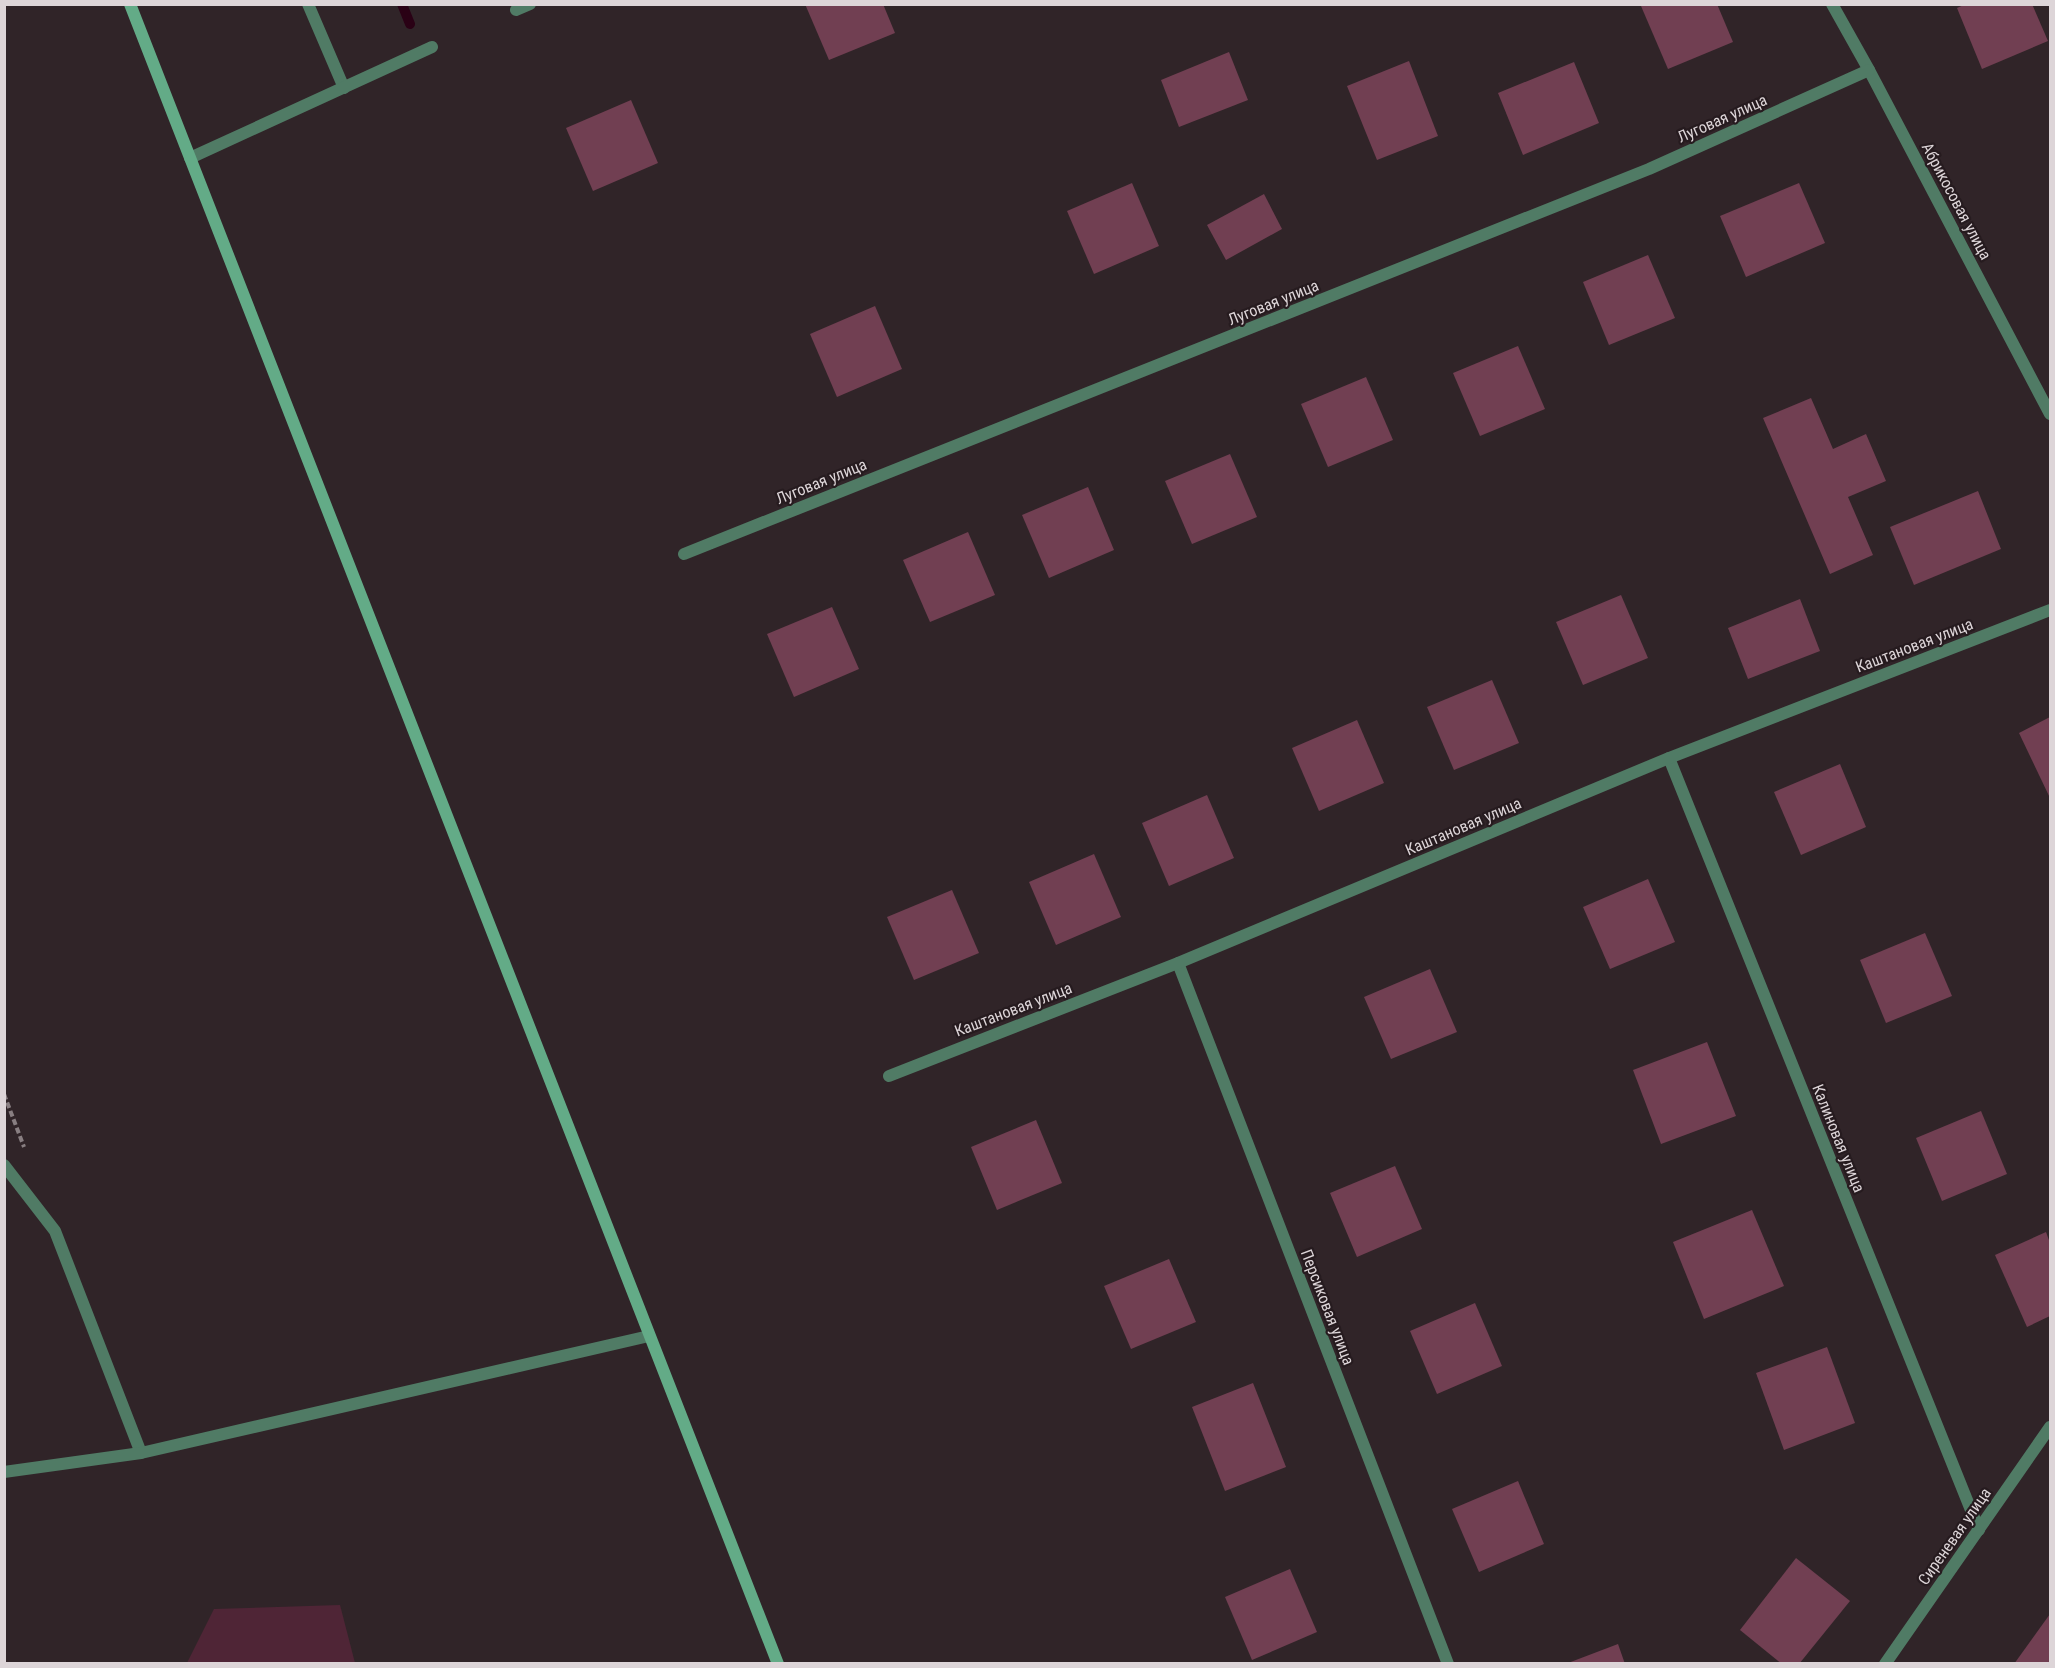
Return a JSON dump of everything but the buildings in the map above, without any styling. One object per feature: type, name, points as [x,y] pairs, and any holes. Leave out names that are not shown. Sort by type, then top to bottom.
[{"type":"main road","points":[[130,4],[778,1664]]},
{"type":"lane","points":[[308,4],[344,88]]},
{"type":"lane","points":[[516,10],[530,4]]},
{"type":"lane","name":"Абрикосовая улица","points":[[1832,4],[2050,414]]},
{"type":"lane","points":[[190,158],[432,47]]},
{"type":"lane","name":"Луговая улица","points":[[684,554],[1639,173],[1869,70]]},
{"type":"lane","name":"Каштановая улица","points":[[889,1076],[1178,963],[1669,758],[2050,609]]},
{"type":"lane","name":"Калиновая улица","points":[[1669,758],[1979,1530]]},
{"type":"lane","name":"Персиковая улица","points":[[1178,963],[1448,1664]]},
{"type":"lane","points":[[4,1165],[55,1231],[141,1454]]},
{"type":"lane","points":[[4,1472],[141,1454],[650,1336]]},
{"type":"lane","name":"Сиреневая улица","points":[[1885,1664],[2050,1427]]},
{"type":"shaded area","points":[[340,1605],[355,1663],[187,1663],[214,1609]]},
{"type":"waterway","points":[[402,4],[410,24]]}]
